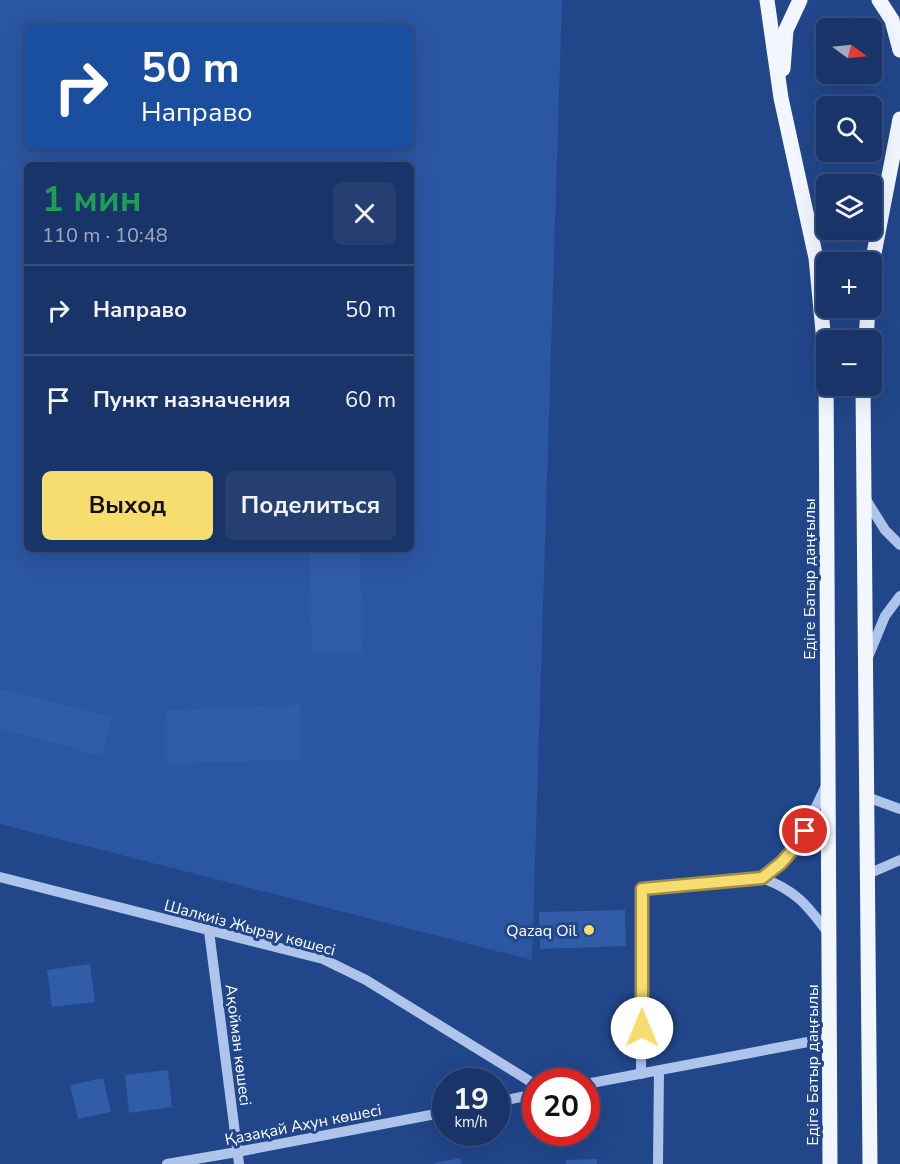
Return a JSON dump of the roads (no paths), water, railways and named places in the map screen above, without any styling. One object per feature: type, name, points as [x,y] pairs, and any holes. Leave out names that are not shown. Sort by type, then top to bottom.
[{"type":"main road","name":"Едіге Батыр даңғылы","points":[[767,0],[781,98],[816,258],[826,363],[830,1164]]},
{"type":"main road","points":[[781,98],[786,30],[800,0]]},
{"type":"main road","points":[[879,0],[892,20],[900,50]]},
{"type":"main road","points":[[875,252],[896,165],[900,119]]},
{"type":"main road","points":[[863,396],[870,1164]]},
{"type":"street","points":[[864,496],[885,531],[900,545]]},
{"type":"street","points":[[865,662],[885,616],[900,596]]},
{"type":"street","points":[[762,878],[781,863],[798,844],[828,781]]},
{"type":"street","points":[[867,796],[900,809]]},
{"type":"street","points":[[868,874],[900,860]]},
{"type":"street","name":"Шалкиіз Жырау көшесі","points":[[0,877],[322,959],[366,980],[522,1076]]},
{"type":"street","points":[[641,1074],[642,889],[762,878],[794,894],[829,934]]},
{"type":"street","name":"Ақойман көшесі","points":[[209,931],[239,1164]]},
{"type":"street","points":[[600,1081],[829,1038]]},
{"type":"street","points":[[658,1164],[659,1071]]},
{"type":"street","name":"Қазақай Ахун көшесі","points":[[167,1164],[432,1115]]},
{"type":"place","name":"Qazaq Oil","points":[[589,930]]}]
